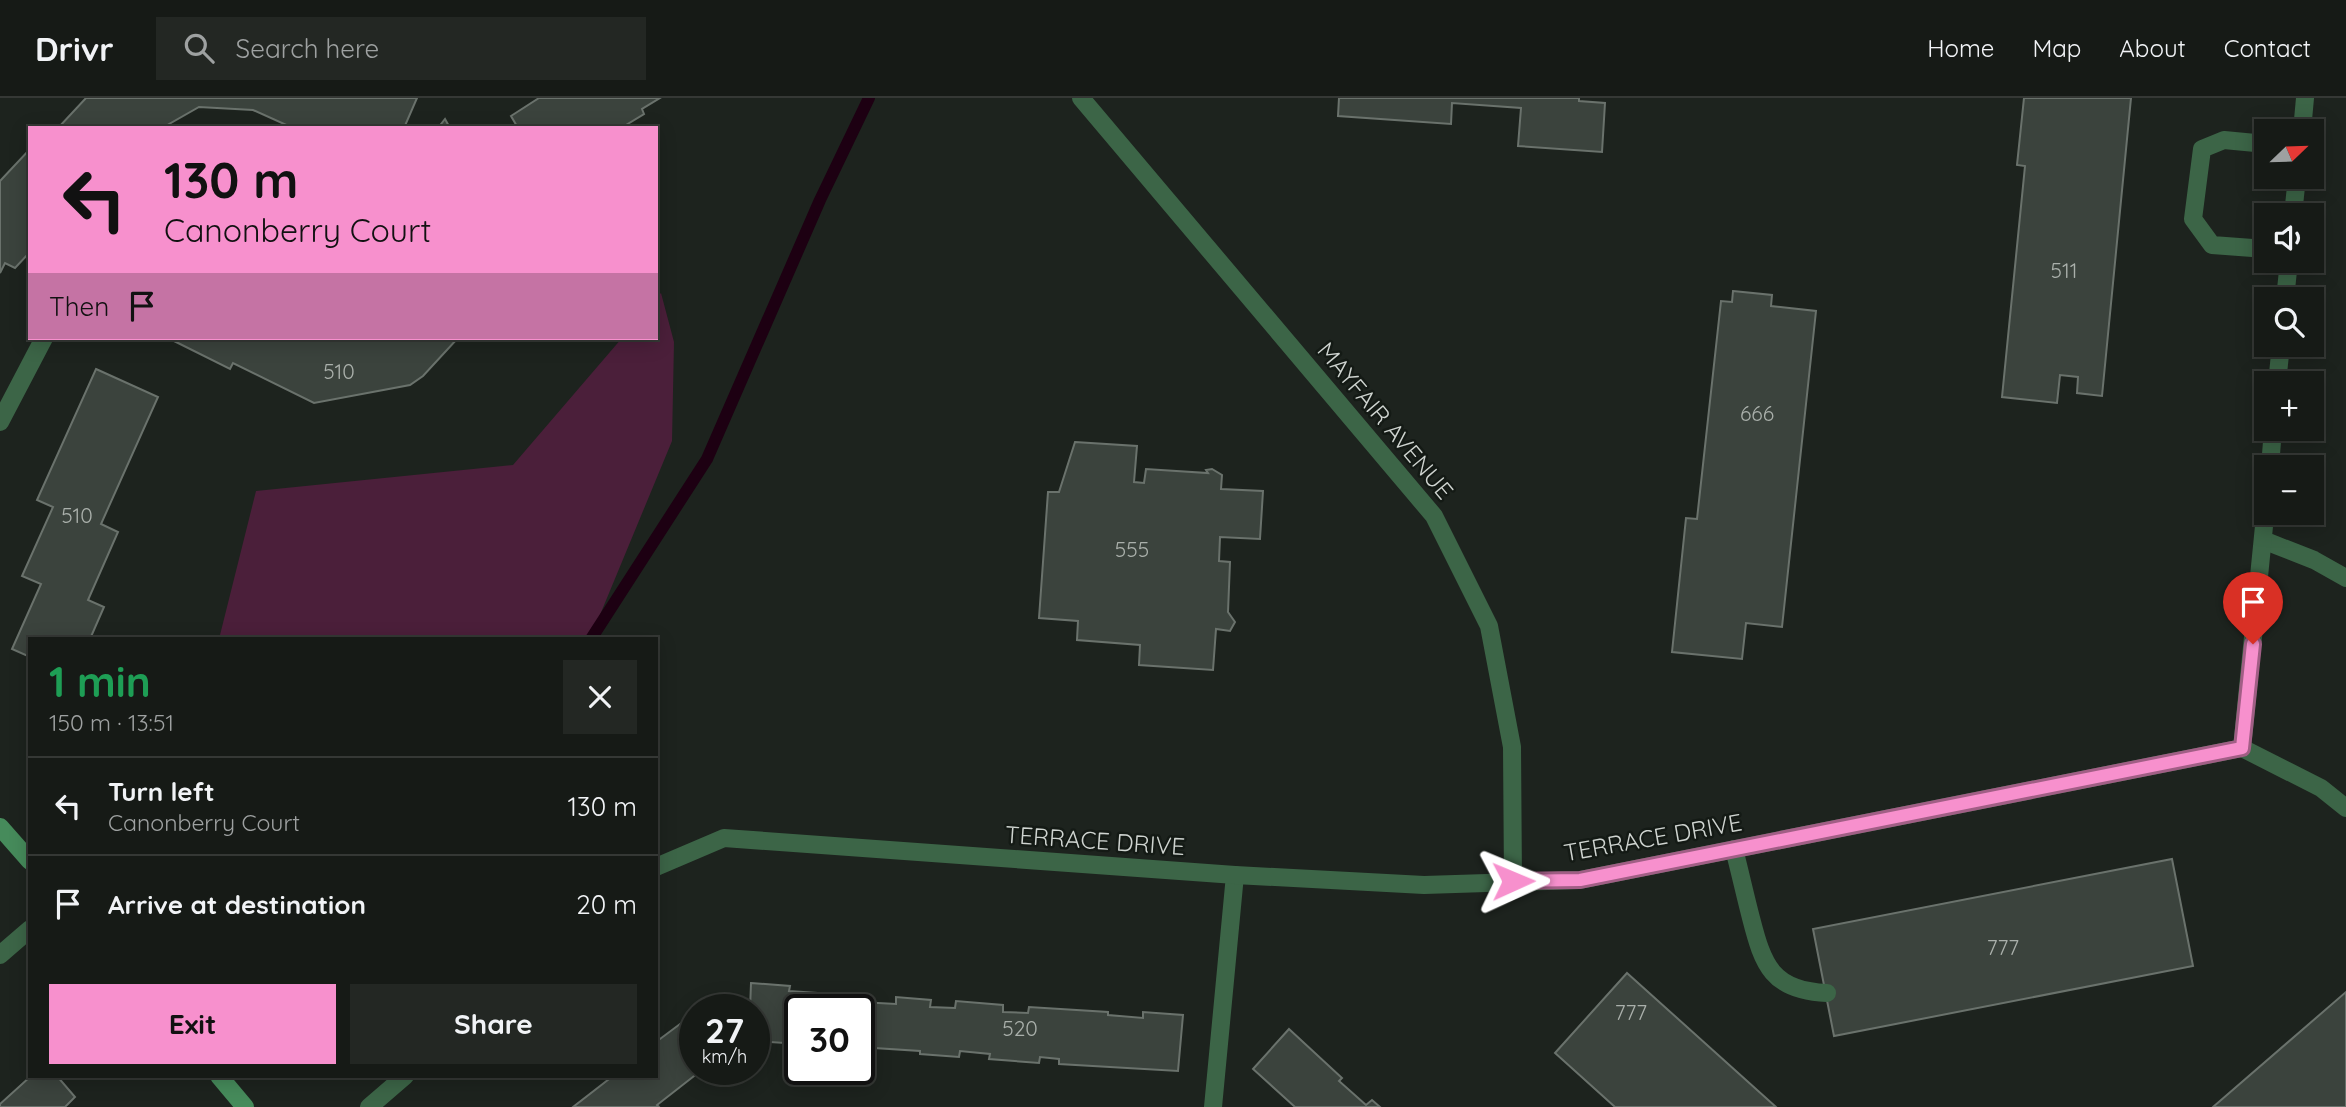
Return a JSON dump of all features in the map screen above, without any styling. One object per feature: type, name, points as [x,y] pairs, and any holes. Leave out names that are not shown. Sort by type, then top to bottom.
[{"type":"main road","points":[[0,827],[28,859]]},
{"type":"main road","points":[[221,1078],[245,1107]]},
{"type":"street","name":"MAYFAIR AVENUE","points":[[1081,98],[1434,516],[1489,626],[1512,747],[1513,881]]},
{"type":"street","points":[[2303,119],[2305,98]]},
{"type":"street","points":[[2254,143],[2224,140],[2202,149],[2193,219],[2212,245],[2254,248]]},
{"type":"street","points":[[0,422],[43,340]]},
{"type":"street","points":[[2264,525],[2242,748],[2321,788],[2346,808]]},
{"type":"street","points":[[2263,540],[2314,560],[2346,578]]},
{"type":"street","name":"TERRACE DRIVE","points":[[658,866],[724,838],[1236,876],[1424,885],[1580,880],[2242,748]]},
{"type":"street","points":[[1734,849],[1761,957],[1779,979],[1802,992],[1826,993]]},
{"type":"street","points":[[1213,1107],[1236,876]]},
{"type":"street","points":[[0,955],[28,931]]},
{"type":"street","points":[[369,1107],[403,1078]]},
{"type":"shaded area","points":[[661,293],[674,342],[672,441],[591,637],[220,637],[256,491],[513,465],[620,340],[658,340],[658,296]]},
{"type":"building","points":[[86,98],[417,98],[405,126],[289,126],[253,110],[199,107],[166,126],[60,126]]},
{"type":"building","points":[[539,98],[660,98],[642,109],[644,114],[624,126],[517,126],[511,116]]},
{"type":"building","points":[[1339,98],[1579,98],[1579,101],[1605,103],[1602,152],[1518,146],[1521,108],[1452,103],[1451,124],[1338,116]]},
{"type":"building","points":[[2024,98],[2131,98],[2102,396],[2077,393],[2078,377],[2060,375],[2057,403],[2002,397],[2025,166],[2017,165]]},
{"type":"building","points":[[445,119],[449,126],[440,126]]},
{"type":"building","points":[[28,151],[28,254],[15,268],[5,263],[0,273],[0,181]]},
{"type":"building","points":[[1733,291],[1772,295],[1771,306],[1816,311],[1782,627],[1746,623],[1742,659],[1672,652],[1686,518],[1697,519],[1721,301],[1732,302]]},
{"type":"building","points":[[172,340],[456,340],[423,376],[410,385],[314,403],[233,363],[230,369]]},
{"type":"building","points":[[96,369],[158,397],[101,524],[118,532],[88,600],[104,607],[91,637],[28,637],[28,656],[12,649],[41,584],[22,576],[53,507],[37,500]]},
{"type":"building","points":[[1075,442],[1137,446],[1134,482],[1144,483],[1146,469],[1208,473],[1206,470],[1212,469],[1222,475],[1221,489],[1263,491],[1260,539],[1220,537],[1219,561],[1230,562],[1228,612],[1235,622],[1230,631],[1216,629],[1213,670],[1139,665],[1140,645],[1077,640],[1078,621],[1039,618],[1048,492],[1059,492]]},
{"type":"building","points":[[2172,859],[2193,966],[1834,1036],[1813,929]]},
{"type":"building","points":[[1627,973],[1776,1107],[1615,1107],[1555,1053]]},
{"type":"building","points":[[751,983],[790,986],[789,991],[832,994],[784,994],[784,1043],[770,1042],[770,994],[751,994]]},
{"type":"building","points":[[2346,992],[2346,1107],[2213,1107]]},
{"type":"building","points":[[896,997],[931,1000],[930,1007],[955,1008],[956,1001],[1003,1005],[1003,1012],[1028,1013],[1029,1007],[1108,1012],[1108,1015],[1143,1018],[1143,1012],[1183,1015],[1178,1071],[1059,1064],[1059,1059],[1040,1057],[1039,1063],[989,1059],[990,1054],[960,1051],[959,1057],[920,1054],[920,1051],[875,1048],[875,1003],[896,1004]]},
{"type":"building","points":[[679,1025],[679,1085],[683,1085],[657,1105],[659,1107],[573,1107],[610,1078],[658,1078],[658,1040]]},
{"type":"building","points":[[1289,1029],[1342,1078],[1339,1081],[1366,1105],[1372,1100],[1380,1107],[1295,1107],[1253,1069]]},
{"type":"building","points":[[29,1078],[59,1078],[75,1097],[65,1107],[0,1107],[0,1104]]},
{"type":"waterway","points":[[592,637],[707,459],[820,200],[869,98]]},
{"type":"route","points":[[1513,881],[1580,880],[2242,748],[2253,644]]}]
